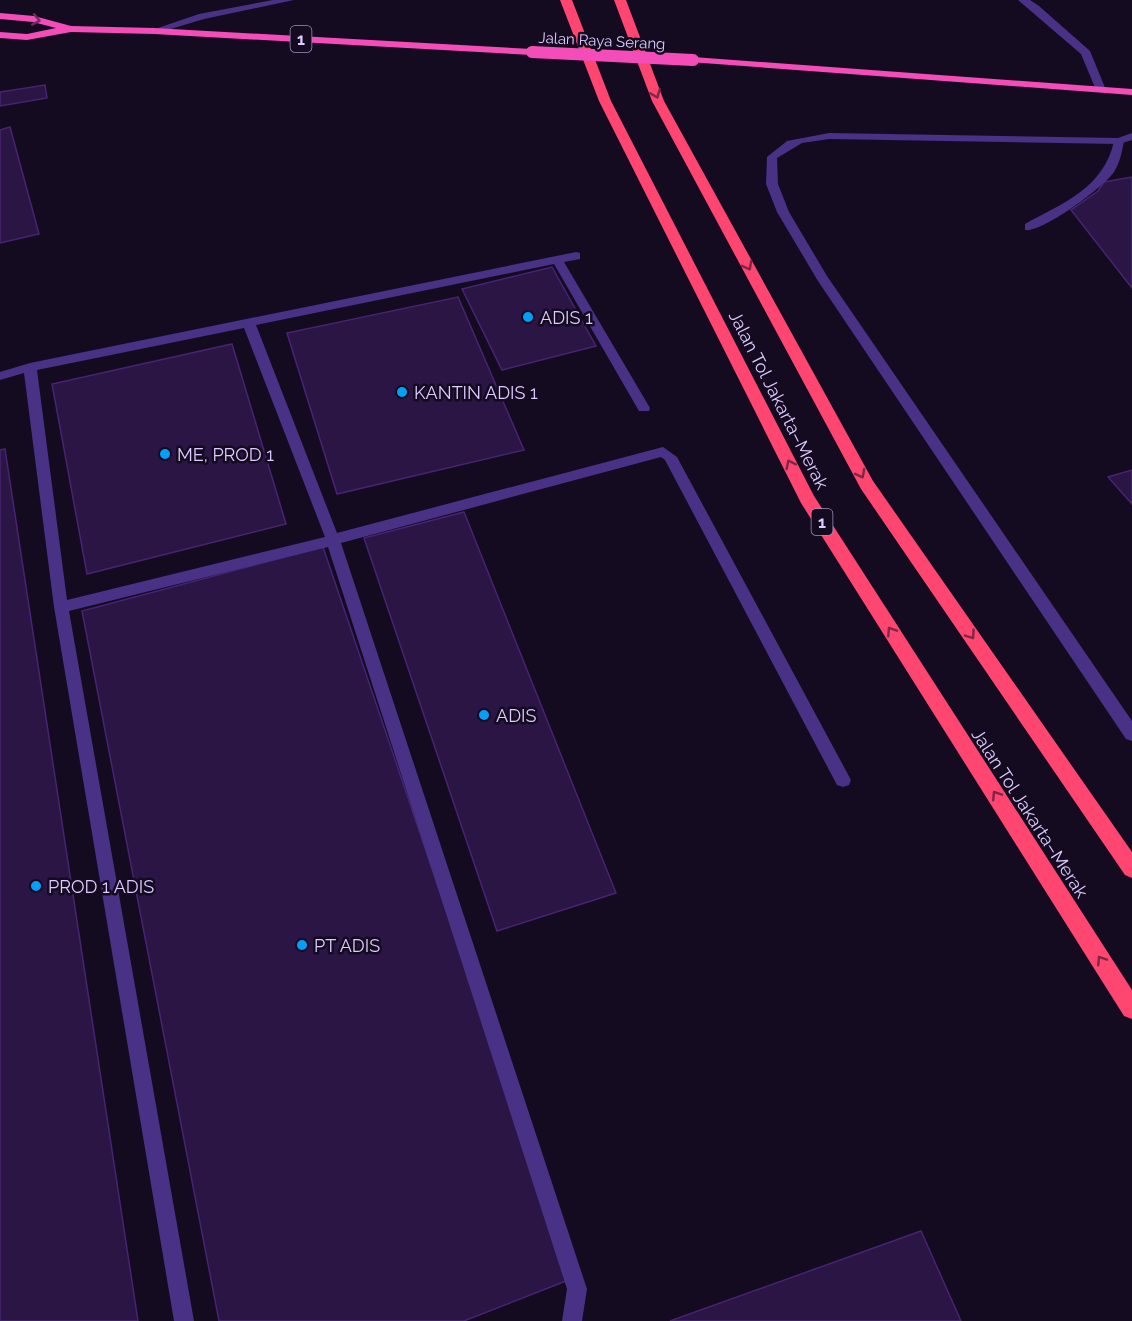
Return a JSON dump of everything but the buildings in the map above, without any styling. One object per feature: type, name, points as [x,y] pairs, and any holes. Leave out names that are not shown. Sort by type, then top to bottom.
[{"type":"highway","name":"Jalan Tol Jakarta–Merak","points":[[566,0],[605,101],[807,499],[1132,1009]]},
{"type":"highway","name":"Jalan Tol Jakarta–Merak","points":[[620,0],[658,101],[867,485],[1132,869]]},
{"type":"highway","name":"Jalan Raya Serang","points":[[0,16],[34,19],[71,29]]},
{"type":"highway","name":"Jalan Raya Serang","points":[[0,35],[27,37],[71,29],[154,31],[693,60],[1132,92]]},
{"type":"street","points":[[154,31],[202,16],[289,0]]},
{"type":"street","points":[[1023,0],[1036,8],[1086,53],[1101,90]]},
{"type":"street","points":[[1132,136],[1119,141],[854,135],[806,138],[782,146],[772,157],[772,184],[783,212],[822,278],[1132,734]]},
{"type":"street","points":[[1029,227],[1090,190],[1118,158],[1119,141]]},
{"type":"street","points":[[0,376],[30,367],[248,321],[576,256]]},
{"type":"street","points":[[557,260],[644,408]]},
{"type":"street","points":[[248,321],[333,540],[577,1289],[572,1321]]},
{"type":"street","points":[[30,367],[61,607],[184,1321]]},
{"type":"street","points":[[61,607],[333,540],[663,452],[670,457],[843,780]]},
{"type":"place","name":"ADIS 1","points":[[528,317]]},
{"type":"place","name":"KANTIN ADIS 1","points":[[402,392]]},
{"type":"place","name":"ME, PROD 1","points":[[165,454]]},
{"type":"place","name":"ADIS","points":[[484,715]]},
{"type":"place","name":"PROD 1 ADIS","points":[[36,886]]},
{"type":"place","name":"PT ADIS","points":[[302,945]]}]
